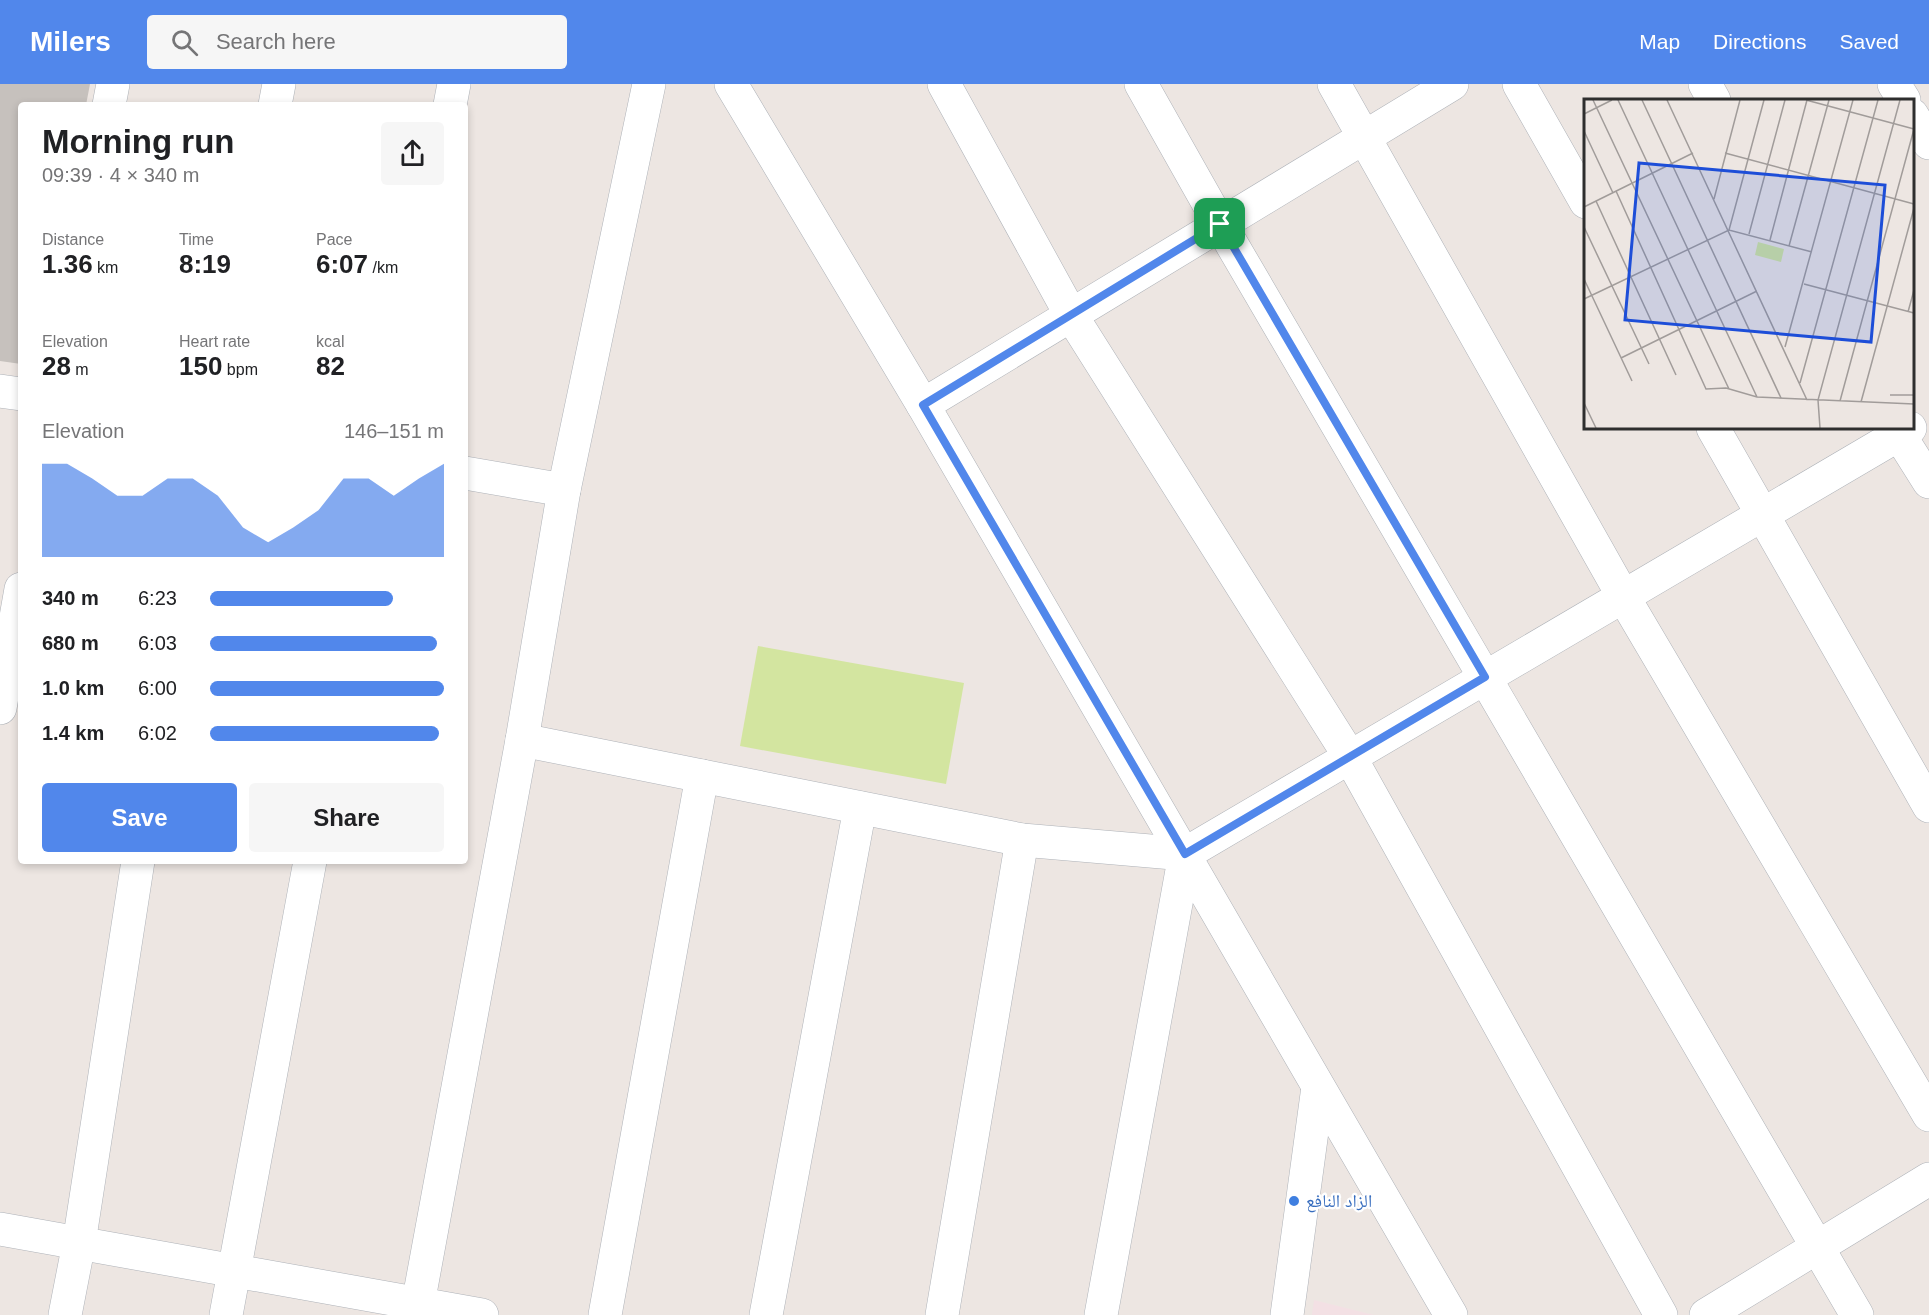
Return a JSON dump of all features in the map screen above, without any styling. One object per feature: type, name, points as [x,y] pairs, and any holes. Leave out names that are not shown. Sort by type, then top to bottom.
[{"type":"street","points":[[110,102],[113,84]]},
{"type":"street","points":[[276,102],[279,84]]},
{"type":"street","points":[[451,102],[454,84]]},
{"type":"street","points":[[417,1309],[522,740],[564,490],[649,84]]},
{"type":"street","points":[[732,84],[923,405],[1451,1315]]},
{"type":"street","points":[[944,84],[1071,315],[1350,757],[1661,1315]]},
{"type":"street","points":[[1141,84],[1220,224],[1857,1315]]},
{"type":"street","points":[[1334,84],[1623,596],[1929,1115]]},
{"type":"street","points":[[923,405],[1452,84]]},
{"type":"street","points":[[1519,84],[1584,198]]},
{"type":"street","points":[[1705,84],[1713,99]]},
{"type":"street","points":[[1894,84],[1903,99]]},
{"type":"street","points":[[1914,118],[1929,143]]},
{"type":"street","points":[[0,391],[18,394]]},
{"type":"street","points":[[1914,424],[1929,416]]},
{"type":"street","points":[[1714,429],[1929,806]]},
{"type":"street","points":[[522,740],[1022,840],[1185,854],[1904,429],[1929,482]]},
{"type":"street","points":[[468,474],[564,490]]},
{"type":"street","points":[[0,708],[18,606]]},
{"type":"street","points":[[604,1315],[702,776]]},
{"type":"street","points":[[766,1315],[860,808]]},
{"type":"street","points":[[942,1315],[1022,840]]},
{"type":"street","points":[[1101,1315],[1185,854]]},
{"type":"street","points":[[65,1315],[79,1243],[138,864]]},
{"type":"street","points":[[226,1315],[309,864]]},
{"type":"street","points":[[1287,1315],[1318,1087]]},
{"type":"street","points":[[1706,1315],[1929,1179]]},
{"type":"street","points":[[0,1228],[235,1270],[417,1309],[482,1315]]},
{"type":"shaded area","points":[[1314,1300],[1374,1315],[1312,1315]]},
{"type":"green space","points":[[758,646],[964,683],[946,784],[740,746]]},
{"type":"building","points":[[0,84],[90,84],[87,102],[18,102],[18,364],[0,361]]},
{"type":"place","name":"الزاد النافع","points":[[1294,1201]]},
{"type":"route","points":[[1220,224],[1485,677],[1185,854],[923,405],[1220,224]]}]
